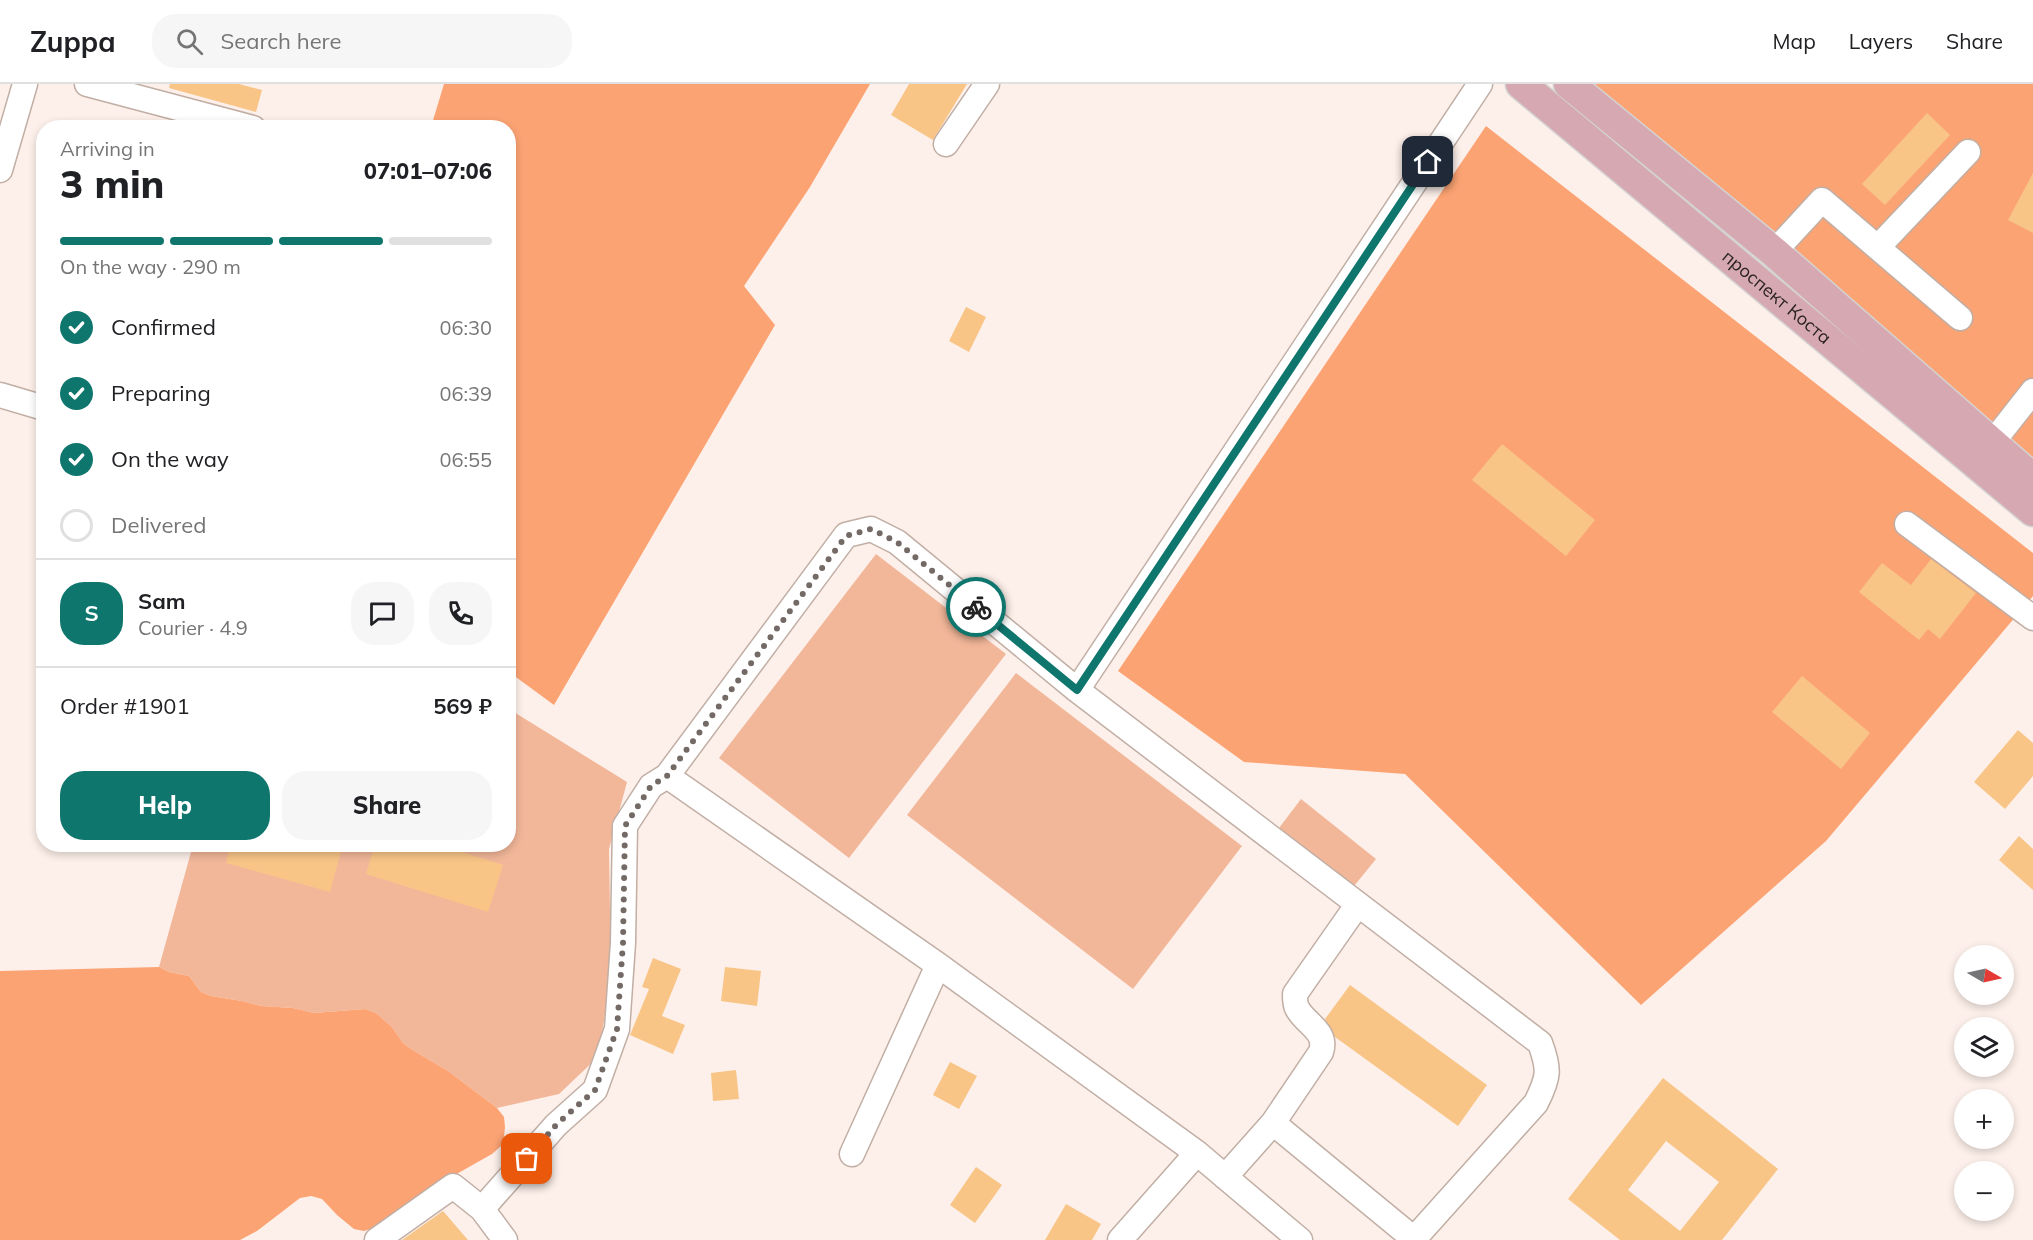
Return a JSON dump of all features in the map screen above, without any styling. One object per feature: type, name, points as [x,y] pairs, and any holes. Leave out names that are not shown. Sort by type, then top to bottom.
[{"type":"main road","name":"проспект Коста","points":[[1521,84],[2033,511]]},
{"type":"main road","name":"проспект Коста","points":[[1569,84],[1774,252],[2033,479]]},
{"type":"street","points":[[0,170],[25,84]]},
{"type":"street","points":[[87,84],[223,120]]},
{"type":"street","points":[[946,144],[987,84]]},
{"type":"street","points":[[1077,690],[1480,84]]},
{"type":"street","points":[[1878,247],[1968,152]]},
{"type":"street","points":[[1774,252],[1822,200],[1960,318]]},
{"type":"street","points":[[1992,443],[2033,391]]},
{"type":"street","points":[[0,395],[36,406]]},
{"type":"street","points":[[1907,524],[2033,618]]},
{"type":"street","points":[[482,1209],[556,1125],[595,1090],[617,1029],[623,943],[625,826],[651,786],[667,776],[846,536],[871,529],[897,542],[1077,690],[1540,1043],[1546,1061],[1547,1082],[1536,1102],[1414,1239],[1273,1124]]},
{"type":"street","points":[[667,776],[938,965],[1197,1153],[1300,1240]]},
{"type":"street","points":[[1226,1177],[1273,1124],[1321,1052],[1323,1044],[1318,1030],[1297,1008],[1294,994],[1358,904]]},
{"type":"street","points":[[852,1154],[938,965]]},
{"type":"street","points":[[1120,1240],[1197,1153]]},
{"type":"street","points":[[377,1240],[453,1186],[482,1209],[505,1240]]},
{"type":"shaded area","points":[[444,84],[870,84],[810,187],[744,286],[775,325],[554,705],[516,677],[516,120],[433,120]]},
{"type":"shaded area","points":[[1583,84],[2033,84],[2033,464]]},
{"type":"shaded area","points":[[1486,126],[2033,553],[2033,596],[1826,841],[1641,1005],[1405,774],[1244,762],[1118,671]]},
{"type":"shaded area","points":[[876,554],[1006,654],[849,858],[719,758]]},
{"type":"shaded area","points":[[1016,673],[1242,846],[1133,989],[907,815]]},
{"type":"shaded area","points":[[516,713],[627,782],[609,849],[611,970],[599,1056],[559,1094],[497,1108],[448,1071],[403,1043],[392,1027],[376,1013],[365,1009],[314,1013],[211,996],[201,992],[189,976],[169,972],[159,967],[191,852],[516,852]]},
{"type":"shaded area","points":[[1301,799],[1376,859],[1350,891],[1276,832]]},
{"type":"shaded area","points":[[159,967],[169,972],[189,976],[201,992],[211,996],[314,1013],[365,1009],[376,1013],[392,1027],[403,1043],[448,1071],[497,1108],[504,1117],[504,1137],[501,1146],[411,1206],[364,1231],[354,1229],[322,1199],[311,1196],[300,1198],[257,1231],[240,1240],[0,1240],[0,971]]},
{"type":"building","points":[[170,84],[239,84],[262,90],[256,112],[169,88]]},
{"type":"building","points":[[909,84],[967,84],[933,140],[891,115]]},
{"type":"building","points":[[1927,113],[1950,135],[1885,205],[1862,184]]},
{"type":"building","points":[[2033,173],[2033,233],[2008,220]]},
{"type":"building","points":[[966,307],[986,317],[969,352],[949,341]]},
{"type":"building","points":[[1502,444],[1595,520],[1566,556],[1472,480]]},
{"type":"building","points":[[1931,559],[1976,593],[1940,639],[1928,629],[1919,640],[1859,592],[1882,563],[1911,585]]},
{"type":"building","points":[[1802,676],[1870,733],[1841,769],[1772,712]]},
{"type":"building","points":[[2018,730],[2033,743],[2033,776],[2005,809],[1974,782]]},
{"type":"building","points":[[2019,836],[2033,849],[2033,890],[1999,860]]},
{"type":"building","points":[[229,852],[341,852],[330,892],[226,863]]},
{"type":"building","points":[[373,852],[462,852],[503,865],[488,912],[366,874]]},
{"type":"building","points":[[653,958],[681,969],[662,1016],[685,1025],[673,1054],[630,1035],[649,989],[642,987]]},
{"type":"building","points":[[725,967],[761,971],[757,1006],[721,1001]]},
{"type":"building","points":[[1350,985],[1487,1085],[1458,1126],[1335,1037],[1325,1019]]},
{"type":"building","points":[[950,1062],[977,1076],[959,1109],[933,1095]]},
{"type":"building","points":[[736,1070],[739,1099],[713,1101],[711,1073]]},
{"type":"building","points":[[1663,1078],[1778,1169],[1722,1240],[1620,1240],[1568,1199]],"holes":[[[1666,1141],[1719,1182],[1680,1231],[1628,1190]]]},
{"type":"building","points":[[976,1167],[1002,1185],[975,1223],[950,1205]]},
{"type":"building","points":[[1066,1204],[1101,1224],[1092,1240],[1045,1240]]},
{"type":"building","points":[[443,1211],[468,1240],[402,1240]]},
{"type":"way so far","points":[[527,1159],[556,1125],[595,1090],[617,1029],[623,943],[625,826],[651,786],[667,776],[846,536],[871,529],[897,542],[976,607]]},
{"type":"route","points":[[976,607],[1077,690],[1428,162]]}]
